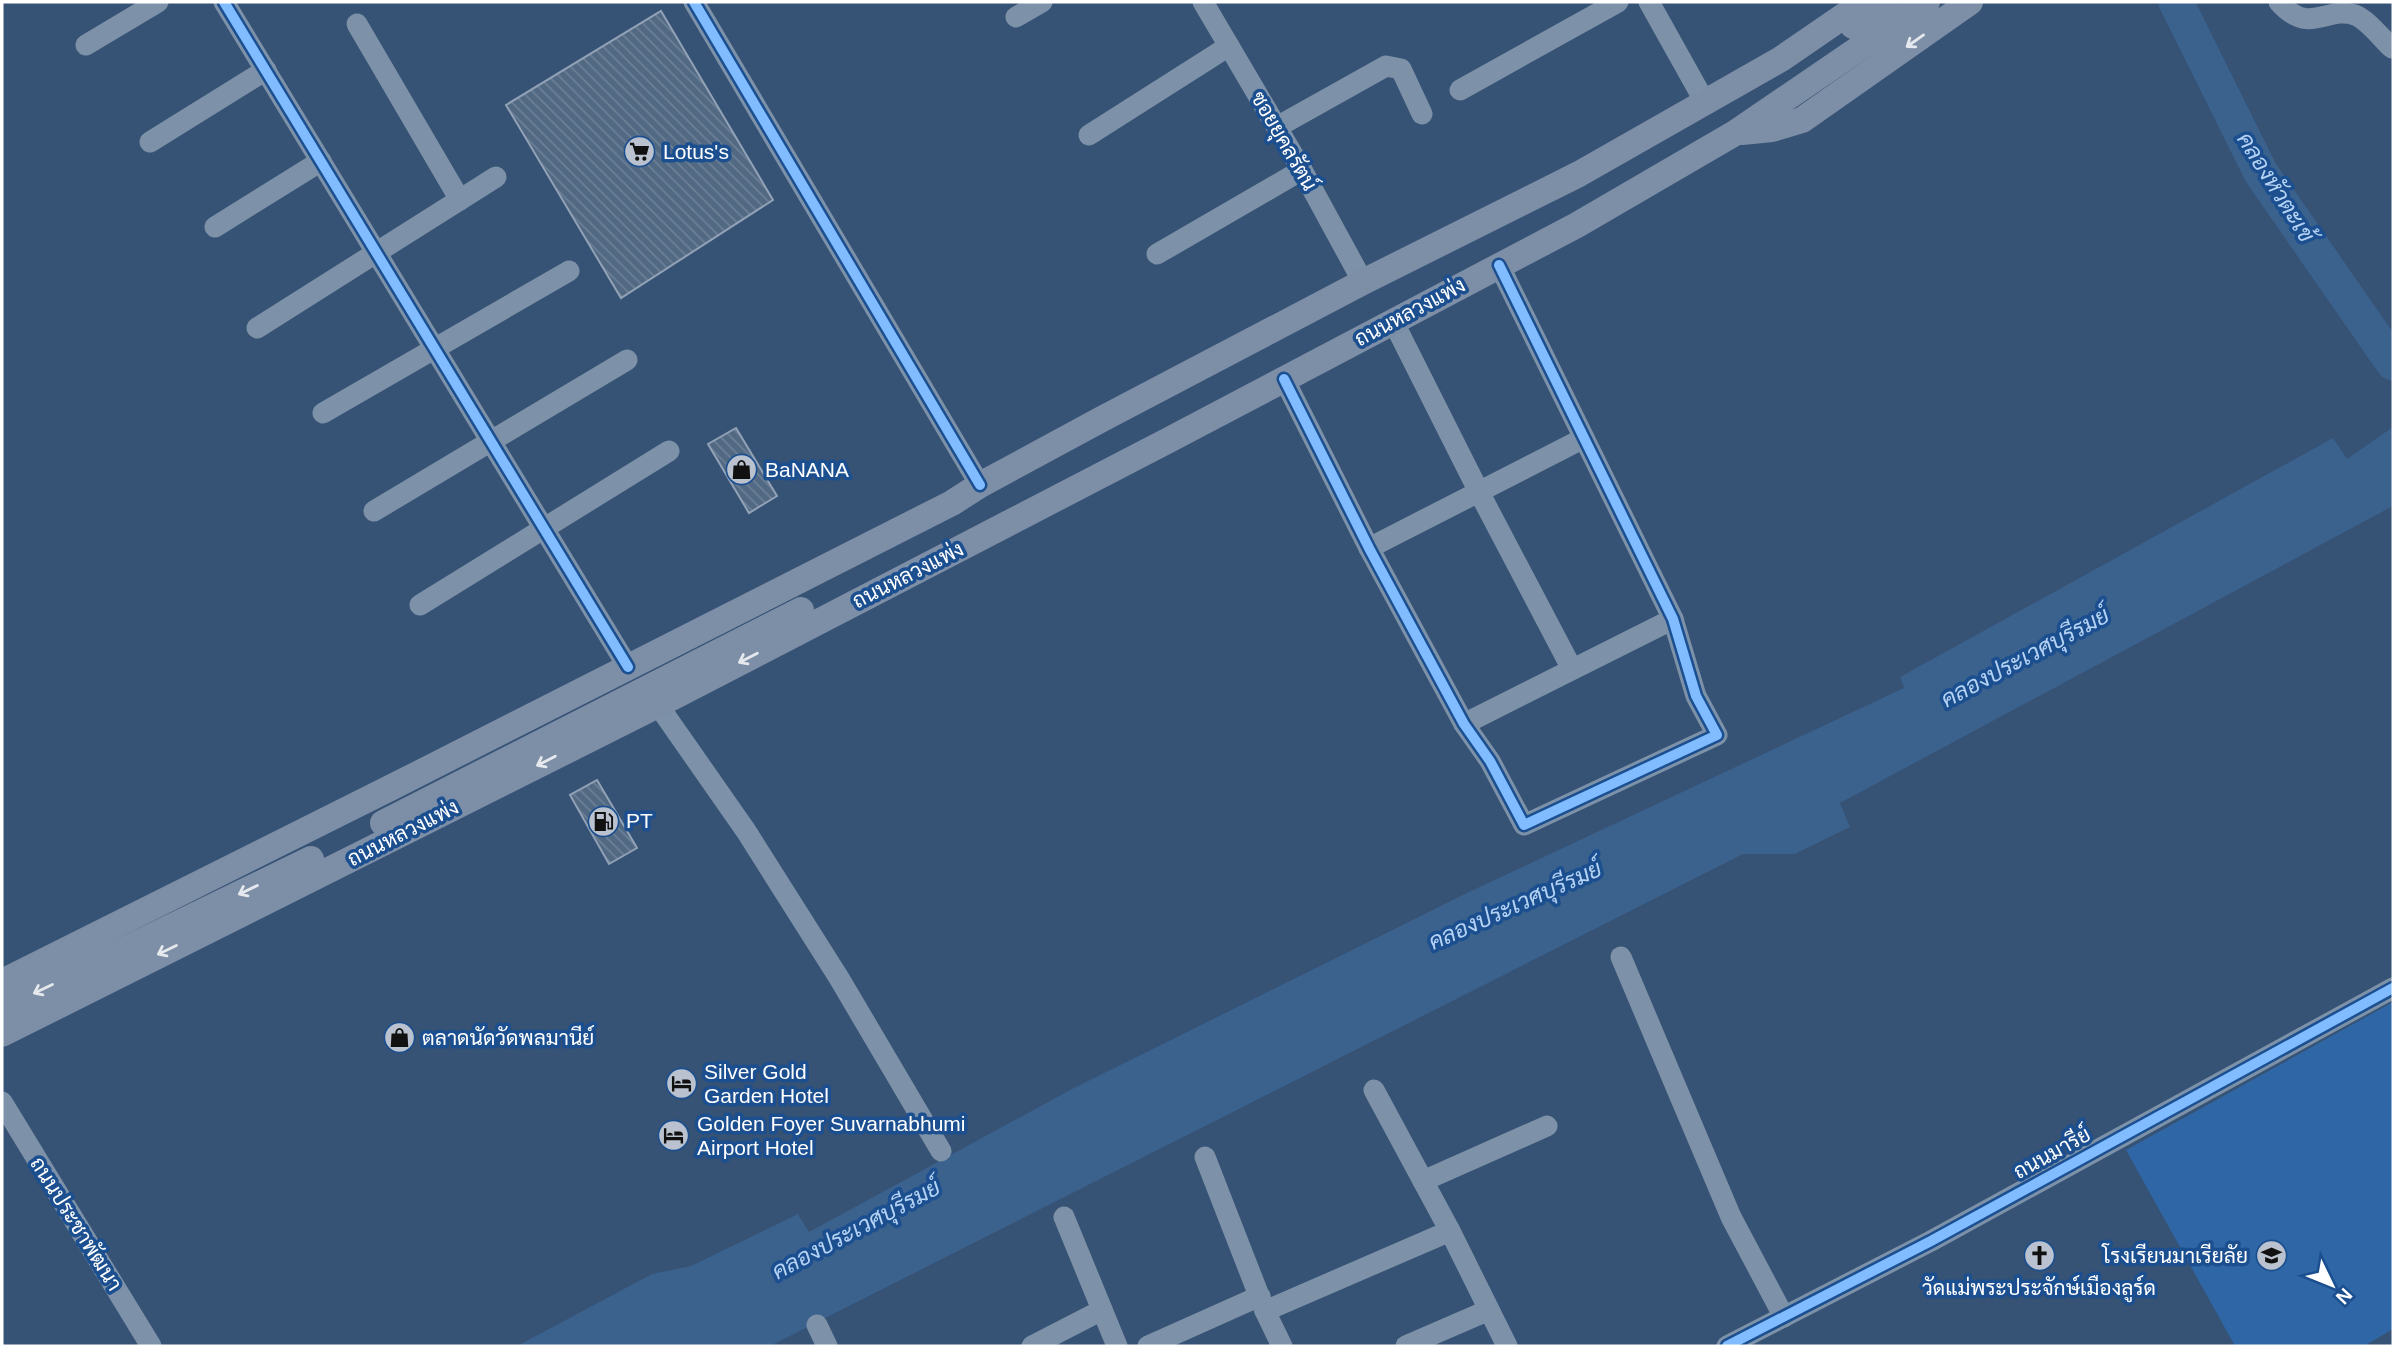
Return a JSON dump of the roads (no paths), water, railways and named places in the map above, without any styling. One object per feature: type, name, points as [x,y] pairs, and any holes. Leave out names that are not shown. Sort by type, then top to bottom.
[{"type":"main road","points":[[1707,103],[1745,65],[1835,2]]},
{"type":"main road","points":[[3,978],[201,882],[952,503],[980,485],[1363,282],[1579,174],[1781,59],[1864,2]]},
{"type":"main road","points":[[201,882],[306,847],[743,626],[1164,399],[1663,143],[1796,65],[1889,2]]},
{"type":"main road","points":[[2,1009],[320,855],[1494,257],[1792,80],[1905,2]]},
{"type":"main road","name":"ถนนหลวงแพ่ง","points":[[2,1034],[658,705],[1577,225],[1735,133],[1927,2]]},
{"type":"main road","points":[[1735,133],[1772,129],[1802,120],[1970,2]]},
{"type":"street","points":[[86,45],[158,2]]},
{"type":"street","points":[[224,2],[628,667]]},
{"type":"street","points":[[694,2],[980,485]]},
{"type":"street","points":[[1016,17],[1042,2]]},
{"type":"street","name":"ซอยยุคลรัตน์","points":[[1203,2],[1302,170],[1363,282]]},
{"type":"street","points":[[1460,90],[1618,2]]},
{"type":"street","points":[[1649,2],[1707,103]]},
{"type":"street","points":[[2279,2],[2298,17],[2311,19],[2351,14],[2359,17],[2392,48]]},
{"type":"street","points":[[358,24],[460,200]]},
{"type":"street","points":[[1089,135],[1229,46]]},
{"type":"street","points":[[1277,127],[1386,66],[1401,69],[1422,114]]},
{"type":"street","points":[[150,142],[266,71]]},
{"type":"street","points":[[215,227],[321,162]]},
{"type":"street","points":[[1157,254],[1302,170]]},
{"type":"street","points":[[257,328],[496,177]]},
{"type":"street","points":[[1284,379],[1369,548],[1464,723],[1490,761],[1524,825],[1717,735],[1696,696],[1673,619],[1499,265]]},
{"type":"street","points":[[323,413],[569,271]]},
{"type":"street","points":[[1393,321],[1572,669]]},
{"type":"street","points":[[374,511],[627,360]]},
{"type":"street","points":[[1369,548],[1584,438]]},
{"type":"street","points":[[420,604],[669,451]]},
{"type":"street","points":[[1464,723],[1673,619]]},
{"type":"street","points":[[658,705],[753,841],[839,978],[941,1151]]},
{"type":"street","points":[[1620,957],[1731,1217],[1784,1317]]},
{"type":"street","name":"ถนนมารีย์","points":[[1727,1346],[1931,1241],[2393,988]]},
{"type":"street","points":[[1374,1090],[1450,1231],[1507,1346]]},
{"type":"street","name":"ถนนประชาพัฒนา","points":[[2,1102],[151,1346]]},
{"type":"street","points":[[1423,1181],[1547,1126]]},
{"type":"street","points":[[1205,1157],[1282,1346]]},
{"type":"street","points":[[1064,1217],[1117,1346]]},
{"type":"street","points":[[1148,1346],[1450,1231]]},
{"type":"street","points":[[1032,1346],[1102,1310]]},
{"type":"street","points":[[1406,1346],[1489,1310]]},
{"type":"street","points":[[817,1325],[827,1346]]},
{"type":"water","name":"คลองประเวศบุรีรมย์","points":[[2393,427],[2393,506],[1840,803],[1850,827],[1795,854],[1743,854],[770,1346],[517,1346],[652,1274],[691,1266],[798,1214],[809,1232],[1072,1089],[1471,891],[1904,688],[1900,677],[2333,438],[2347,459]]},
{"type":"waterway","name":"คลองหัวตะเข้","points":[[2176,2],[2261,173],[2393,363]]},
{"type":"place","name":"Lotus's","points":[[640,152]]},
{"type":"place","name":"BaNANA","points":[[742,470]]},
{"type":"place","name":"PT","points":[[603,821]]},
{"type":"place","name":"ตลาดนัดวัดพลมานีย์","points":[[399,1038]]},
{"type":"place","name":"Silver Gold Garden Hotel","points":[[681,1084]]},
{"type":"place","name":"Golden Foyer Suvarnabhumi Airport Hotel","points":[[674,1136]]},
{"type":"place","name":"วัดแม่พระประจักษ์เมืองลูร์ด","points":[[2039,1256]]},
{"type":"place","name":"โรงเรียนมาเรียลัย","points":[[2271,1256]]}]
